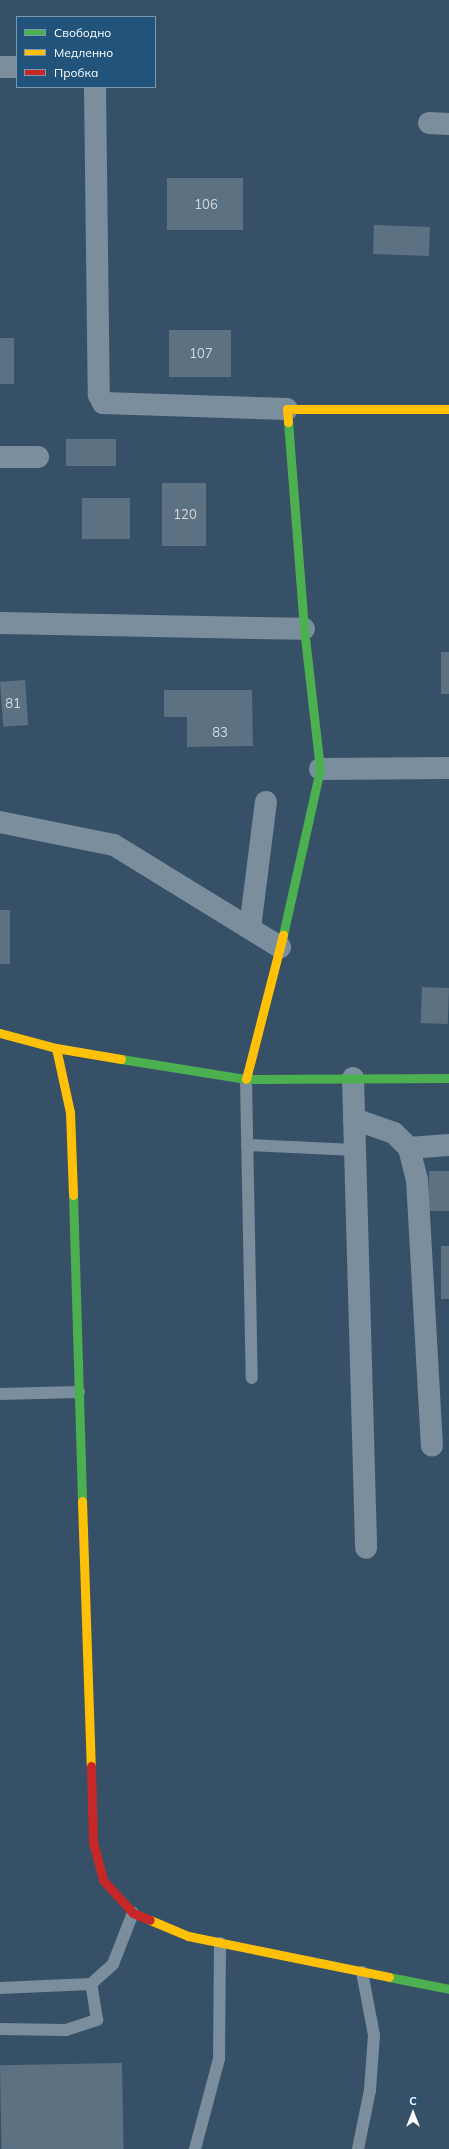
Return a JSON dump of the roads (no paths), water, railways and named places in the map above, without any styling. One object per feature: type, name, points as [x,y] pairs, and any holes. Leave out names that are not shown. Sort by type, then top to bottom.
[{"type":"street","points":[[0,66],[16,68]]},
{"type":"street","points":[[94,88],[99,395],[103,403],[287,409],[449,409]]},
{"type":"street","points":[[246,1079],[280,947],[320,769],[304,629],[287,409]]},
{"type":"street","points":[[0,457],[38,457]]},
{"type":"street","points":[[0,623],[304,629]]},
{"type":"street","points":[[320,769],[449,768]]},
{"type":"street","points":[[250,928],[266,802]]},
{"type":"street","points":[[0,822],[114,845],[280,947]]},
{"type":"street","points":[[0,1033],[56,1048],[246,1079],[449,1078]]},
{"type":"street","points":[[56,1048],[70,1112],[93,1842],[103,1880],[133,1913],[188,1936],[449,1989]]},
{"type":"street","points":[[354,1078],[366,1548]]},
{"type":"street","points":[[354,1119],[394,1134],[409,1148],[417,1179],[432,1446]]},
{"type":"street","points":[[409,1148],[449,1145]]},
{"type":"lane","points":[[246,1079],[252,1378]]},
{"type":"lane","points":[[248,1145],[355,1150]]},
{"type":"lane","points":[[0,1394],[79,1392]]},
{"type":"lane","points":[[0,1988],[91,1984],[113,1964],[133,1913]]},
{"type":"lane","points":[[195,2149],[219,2058],[220,1943]]},
{"type":"lane","points":[[358,2149],[370,2090],[374,2035],[362,1972]]},
{"type":"lane","points":[[0,2029],[66,2030],[96,2020],[91,1984]]}]
